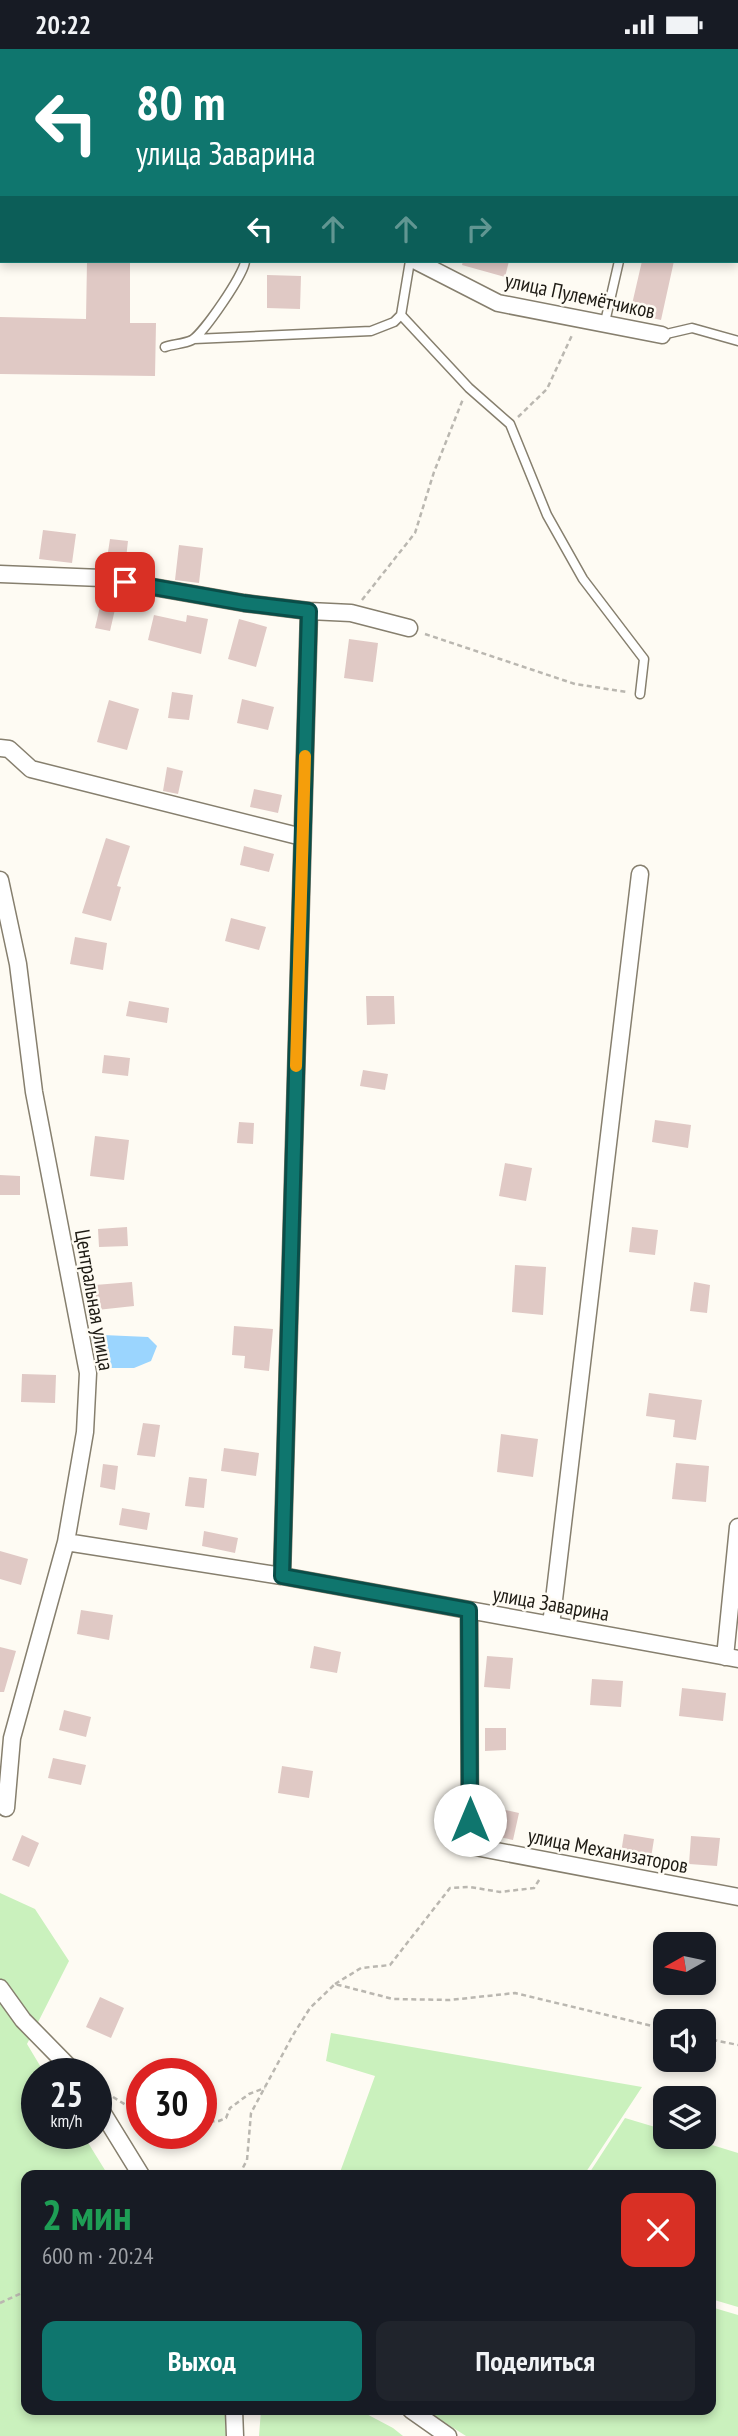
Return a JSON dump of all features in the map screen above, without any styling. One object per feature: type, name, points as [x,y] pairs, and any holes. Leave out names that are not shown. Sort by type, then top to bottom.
[{"type":"street","name":"улица Пулемётчиков","points":[[420,263],[498,303],[662,335]]},
{"type":"street","points":[[0,574],[102,578],[244,603],[351,613],[409,628]]},
{"type":"street","points":[[282,1576],[309,611]]},
{"type":"street","points":[[0,748],[9,749],[31,769],[302,837]]},
{"type":"street","points":[[551,1625],[640,874]]},
{"type":"street","name":"Центральная улица","points":[[0,880],[10,965],[88,1373],[85,1432],[66,1542],[12,1738],[6,1808]]},
{"type":"street","points":[[732,1658],[738,1527]]},
{"type":"street","name":"улица Заварина","points":[[66,1542],[282,1576],[732,1658]]},
{"type":"street","name":"улица Механизаторов","points":[[469,1610],[470,1846],[738,1898]]},
{"type":"street","points":[[0,1988],[23,2020],[60,2058]]},
{"type":"street","points":[[112,2118],[138,2170]]},
{"type":"street","points":[[234,2415],[235,2436]]},
{"type":"street","points":[[418,2415],[448,2436]]},
{"type":"lane","points":[[194,339],[224,301],[245,268],[245,263]]},
{"type":"lane","points":[[165,347],[194,339],[371,331],[394,322],[401,315],[410,263]]},
{"type":"lane","points":[[606,322],[619,263]]},
{"type":"lane","points":[[401,315],[469,388],[510,424],[547,515],[583,579],[645,659],[640,694]]},
{"type":"lane","points":[[662,335],[692,328],[738,341]]},
{"type":"path","points":[[510,424],[547,389],[579,318]]},
{"type":"path","points":[[351,613],[415,533],[434,472],[460,404],[469,388]]},
{"type":"path","points":[[409,628],[575,684],[640,694]]},
{"type":"path","points":[[242,2170],[247,2160],[251,2113],[310,2008],[335,1985],[361,1968],[390,1965],[450,1888],[470,1887],[500,1892],[534,1888],[548,1861]]},
{"type":"path","points":[[335,1985],[393,1999],[450,2000],[514,1993],[653,2026]]},
{"type":"path","points":[[716,2040],[738,2045]]},
{"type":"path","points":[[217,2122],[226,2118],[230,2108],[249,2094],[265,2088]]},
{"type":"path","points":[[0,2303],[21,2293]]},
{"type":"green space","points":[[0,1893],[35,1909],[69,1961],[27,2044],[35,2058],[21,2058],[21,2149],[92,2149],[105,2170],[21,2170],[21,2415],[225,2415],[226,2436],[0,2436]]},
{"type":"green space","points":[[331,2033],[642,2087],[587,2170],[341,2170],[375,2076],[326,2061]]},
{"type":"green space","points":[[625,2118],[653,2126],[653,2149],[716,2149],[716,2146],[738,2153],[738,2307],[716,2300],[716,2170],[591,2170]]},
{"type":"green space","points":[[716,2308],[738,2315],[738,2436],[466,2436],[433,2415],[716,2415]]},
{"type":"green space","points":[[261,2415],[368,2415],[403,2436],[259,2436]]},
{"type":"water","points":[[91,1336],[148,1337],[157,1346],[151,1361],[134,1368],[99,1368]]},
{"type":"building","points":[[87,263],[130,263],[130,323],[156,323],[155,376],[0,374],[0,317],[86,319]]},
{"type":"building","points":[[462,263],[508,263],[505,277]]},
{"type":"building","points":[[642,263],[674,263],[661,320],[630,313]]},
{"type":"building","points":[[267,275],[301,276],[300,309],[267,308]]},
{"type":"building","points":[[43,530],[76,534],[72,563],[39,559]]},
{"type":"building","points":[[110,539],[128,541],[125,567],[106,565]]},
{"type":"building","points":[[179,545],[203,548],[199,583],[175,580]]},
{"type":"building","points":[[101,602],[116,605],[110,631],[95,628]]},
{"type":"building","points":[[154,615],[186,622],[187,615],[208,619],[201,654],[148,640]]},
{"type":"building","points":[[239,619],[267,627],[256,667],[228,659]]},
{"type":"building","points":[[349,639],[378,643],[373,682],[344,678]]},
{"type":"building","points":[[172,692],[193,695],[189,720],[168,718]]},
{"type":"building","points":[[242,699],[274,707],[268,730],[237,723]]},
{"type":"building","points":[[109,700],[139,709],[127,750],[97,742]]},
{"type":"building","points":[[167,767],[183,771],[178,794],[163,791]]},
{"type":"building","points":[[254,789],[282,795],[278,813],[250,807]]},
{"type":"building","points":[[106,838],[130,846],[117,886],[121,887],[111,921],[82,913]]},
{"type":"building","points":[[244,846],[274,854],[269,872],[240,865]]},
{"type":"building","points":[[231,918],[266,927],[259,950],[225,941]]},
{"type":"building","points":[[75,937],[107,943],[103,970],[70,964]]},
{"type":"building","points":[[366,996],[394,996],[395,1024],[367,1025]]},
{"type":"building","points":[[129,1001],[169,1008],[167,1023],[126,1016]]},
{"type":"building","points":[[104,1055],[130,1058],[128,1076],[102,1073]]},
{"type":"building","points":[[363,1070],[388,1074],[385,1090],[360,1086]]},
{"type":"building","points":[[655,1120],[691,1125],[688,1148],[652,1142]]},
{"type":"building","points":[[239,1122],[254,1123],[253,1144],[237,1143]]},
{"type":"building","points":[[95,1136],[129,1140],[124,1180],[90,1176]]},
{"type":"building","points":[[505,1163],[532,1168],[526,1201],[499,1196]]},
{"type":"building","points":[[0,1175],[20,1176],[20,1195],[0,1195]]},
{"type":"building","points":[[127,1227],[128,1246],[99,1247],[98,1229]]},
{"type":"building","points":[[632,1227],[658,1230],[655,1255],[629,1252]]},
{"type":"building","points":[[515,1265],[546,1267],[543,1315],[512,1312]]},
{"type":"building","points":[[132,1282],[134,1306],[97,1310],[95,1285]]},
{"type":"building","points":[[694,1282],[710,1285],[707,1313],[690,1311]]},
{"type":"building","points":[[234,1326],[273,1329],[269,1371],[244,1368],[245,1356],[232,1355]]},
{"type":"building","points":[[22,1374],[56,1375],[55,1403],[21,1402]]},
{"type":"building","points":[[649,1393],[702,1400],[696,1440],[673,1437],[675,1420],[646,1416]]},
{"type":"building","points":[[143,1423],[160,1425],[155,1457],[137,1455]]},
{"type":"building","points":[[501,1434],[538,1439],[533,1477],[497,1472]]},
{"type":"building","points":[[224,1448],[259,1453],[256,1476],[221,1471]]},
{"type":"building","points":[[676,1463],[709,1466],[706,1502],[672,1499]]},
{"type":"building","points":[[103,1464],[118,1466],[115,1490],[100,1487]]},
{"type":"building","points":[[189,1477],[207,1479],[204,1508],[185,1506]]},
{"type":"building","points":[[122,1508],[150,1513],[147,1530],[119,1525]]},
{"type":"building","points":[[204,1531],[238,1538],[235,1553],[202,1546]]},
{"type":"building","points":[[0,1551],[28,1559],[21,1585],[0,1579]]},
{"type":"building","points":[[81,1610],[113,1615],[109,1640],[77,1634]]},
{"type":"building","points":[[314,1646],[341,1652],[337,1673],[310,1668]]},
{"type":"building","points":[[0,1647],[16,1651],[4,1692],[0,1692]]},
{"type":"building","points":[[487,1656],[513,1658],[510,1689],[484,1687]]},
{"type":"building","points":[[592,1679],[623,1681],[621,1707],[590,1705]]},
{"type":"building","points":[[682,1688],[726,1693],[723,1721],[679,1716]]},
{"type":"building","points":[[64,1710],[91,1717],[86,1737],[59,1730]]},
{"type":"building","points":[[485,1728],[506,1728],[506,1750],[485,1751]]},
{"type":"building","points":[[53,1758],[86,1765],[81,1785],[48,1778]]},
{"type":"building","points":[[282,1766],[313,1771],[309,1798],[278,1793]]},
{"type":"building","points":[[496,1808],[519,1813],[513,1840],[490,1835]]},
{"type":"building","points":[[624,1834],[654,1839],[651,1858],[621,1853]]},
{"type":"building","points":[[22,1835],[39,1843],[29,1867],[12,1860]]},
{"type":"building","points":[[691,1836],[720,1838],[717,1866],[689,1864]]},
{"type":"building","points":[[100,1997],[124,2008],[111,2038],[86,2027]]},
{"type":"slow traffic","points":[[296,1066],[305,756]]},
{"type":"route","points":[[125,582],[244,603],[309,611],[282,1576],[469,1610],[470,1820]]}]
